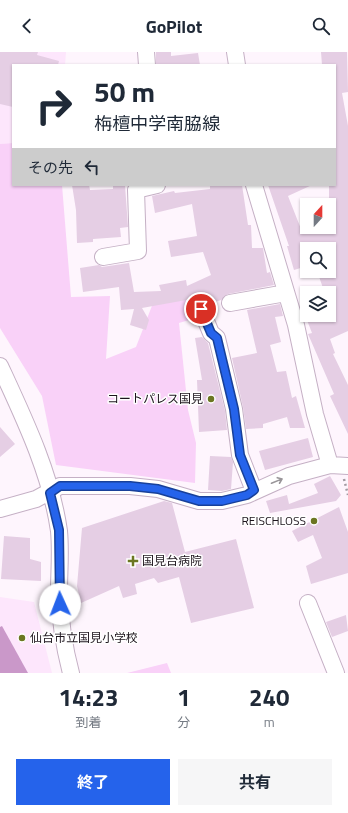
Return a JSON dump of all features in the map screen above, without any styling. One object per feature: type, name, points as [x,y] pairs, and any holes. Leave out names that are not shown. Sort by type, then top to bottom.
[{"type":"street","points":[[146,52],[147,64]]},
{"type":"street","points":[[235,52],[237,64]]},
{"type":"street","points":[[103,258],[138,251],[135,187],[146,186]]},
{"type":"street","points":[[254,186],[296,325],[315,414],[330,465]]},
{"type":"street","points":[[230,303],[286,293]]},
{"type":"street","points":[[201,309],[211,333],[217,338],[234,409],[240,455],[254,490]]},
{"type":"street","points":[[0,366],[31,432],[50,493],[59,530],[59,591],[62,631],[71,673]]},
{"type":"street","points":[[0,509],[36,499],[50,493],[60,486],[130,486],[158,489],[199,501],[222,501],[247,495],[254,490],[289,476],[330,465],[348,466]]},
{"type":"street","points":[[308,603],[336,673]]},
{"type":"shaded area","points":[[0,52],[66,52],[65,64],[12,64],[12,143],[0,144]]},
{"type":"shaded area","points":[[12,143],[12,186],[62,186],[71,297],[110,296],[106,359],[136,347],[155,298],[191,295],[199,317],[179,323],[188,410],[196,443],[195,483],[56,465],[42,396],[0,328],[0,144]]},
{"type":"shaded area","name":"仙台市立国見小学校","points":[[0,597],[34,602],[52,673],[0,673]]},
{"type":"shaded area","points":[[2,626],[28,673],[0,673],[0,627]]},
{"type":"shaded area","points":[[167,663],[171,673],[127,673]]},
{"type":"building","points":[[0,52],[38,52],[37,55],[59,61],[58,64],[12,64],[12,107],[0,104]]},
{"type":"building","points":[[156,52],[171,52],[171,56],[198,53],[200,64],[156,64]]},
{"type":"building","points":[[321,52],[347,52],[348,92],[342,93],[348,126],[348,331],[330,339],[335,353],[333,354],[348,385],[348,434],[330,396],[334,394],[308,334],[312,333],[308,322],[336,322],[336,286],[322,286],[319,278],[336,278],[336,242],[300,242],[300,268],[294,270],[287,246],[289,246],[268,186],[310,186],[288,196],[300,226],[300,234],[336,234],[336,198],[329,198],[329,186],[336,186],[336,64],[322,64]]},
{"type":"building","points":[[72,186],[89,186],[90,190],[113,189],[113,186],[125,186],[128,227],[120,228],[121,237],[93,239],[93,242],[77,243],[76,210]]},
{"type":"building","points":[[210,186],[242,186],[248,225],[251,225],[252,248],[263,248],[267,273],[270,272],[274,285],[228,294],[221,300],[209,304],[203,297],[142,308],[149,320],[146,330],[130,325],[134,309],[121,310],[119,287],[83,292],[80,268],[99,265],[102,267],[129,263],[134,292],[161,291],[159,285],[186,280],[187,286],[211,275],[203,252],[171,257],[168,241],[197,236],[192,204],[155,213],[152,196],[174,191],[175,193],[210,189]]},
{"type":"building","points":[[280,304],[283,316],[275,317],[281,342],[270,345],[277,372],[286,371],[292,398],[296,396],[305,428],[290,428],[287,417],[263,424],[263,428],[246,429],[243,407],[232,358],[257,353],[247,310]]},
{"type":"building","points":[[202,337],[208,343],[225,411],[227,430],[199,432],[197,380],[202,380],[195,338]]},
{"type":"building","points":[[0,427],[15,444],[0,457]]},
{"type":"building","points":[[308,438],[313,457],[265,470],[259,451]]},
{"type":"building","points":[[210,456],[231,457],[233,462],[231,489],[222,491],[208,490]]},
{"type":"building","points":[[330,476],[341,495],[336,501],[270,513],[266,501],[287,495],[289,504],[318,493],[314,484]]},
{"type":"building","name":"国見台病院","points":[[164,501],[172,503],[185,552],[236,539],[254,608],[191,623],[179,577],[158,583],[154,578],[135,584],[137,594],[123,598],[119,586],[81,603],[77,586],[82,528]]},
{"type":"building","points":[[339,507],[348,532],[348,573],[311,584],[306,566],[322,558],[313,535],[298,542],[292,531]]},
{"type":"building","points":[[4,536],[30,538],[30,559],[41,562],[41,581],[1,579]]},
{"type":"building","points":[[346,615],[348,631],[332,637],[326,622]]},
{"type":"place","name":"コートパレス国見","points":[[211,399]]},
{"type":"place","name":"REISCHLOSS","points":[[314,521]]},
{"type":"place","name":"国見台病院","points":[[133,561]]},
{"type":"place","name":"仙台市立国見小学校","points":[[22,638]]},
{"type":"route","points":[[60,604],[59,530],[50,493],[60,486],[130,486],[158,489],[199,501],[222,501],[233,499],[247,495],[254,490],[240,455],[234,409],[217,338],[211,333],[201,309]]}]
